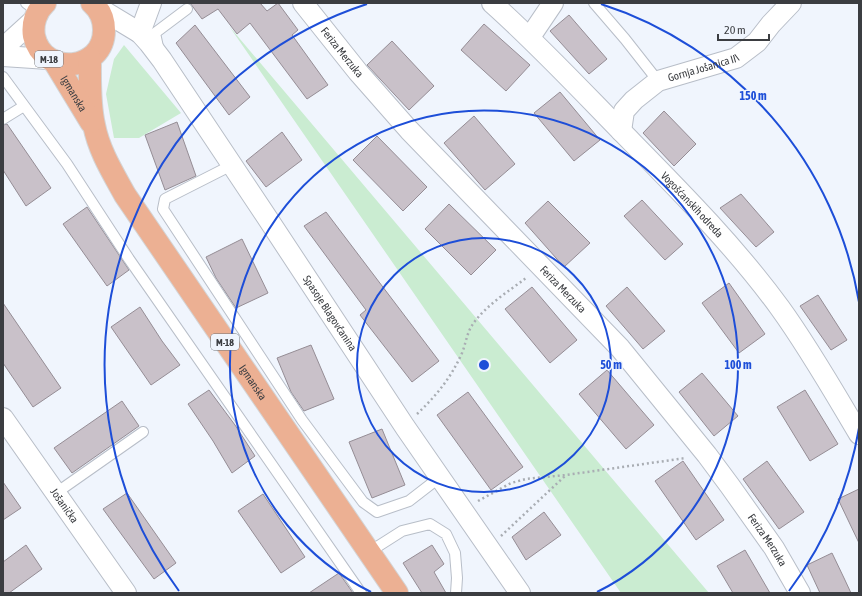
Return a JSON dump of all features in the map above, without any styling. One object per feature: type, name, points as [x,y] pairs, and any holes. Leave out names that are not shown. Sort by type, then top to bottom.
[{"type":"main road","name":"M-18","points":[[36,9],[33,30],[35,41],[40,51],[51,60],[66,65],[79,64],[96,52],[104,36],[102,16],[94,5]]},
{"type":"main road","name":"Igmanska","points":[[96,52],[91,99],[94,126],[104,156],[125,195],[397,593]]},
{"type":"main road","name":"Igmanska","points":[[51,60],[94,126]]},
{"type":"street","points":[[96,52],[106,39],[140,33],[151,3]]},
{"type":"street","name":"Feriza Merzuka","points":[[302,3],[358,72],[404,124],[620,348],[707,455],[774,548],[800,593]]},
{"type":"street","name":"Vogošćanskih odreda","points":[[492,3],[530,37],[684,194],[725,240],[780,308],[807,348],[859,434]]},
{"type":"street","points":[[530,37],[554,3]]},
{"type":"street","name":"Gornja Jošanica III","points":[[621,130],[624,111],[634,100],[658,81],[736,58],[757,42],[790,3]]},
{"type":"street","name":"Spasoje Blagovčanina","points":[[94,5],[140,33],[162,60],[405,426],[520,593]]},
{"type":"street","points":[[3,48],[36,9]]},
{"type":"street","points":[[3,56],[51,60]]},
{"type":"street","name":"Jošanička","points":[[3,418],[126,593]]},
{"type":"lane","points":[[594,3],[658,81]]},
{"type":"lane","points":[[162,60],[155,34],[188,9]]},
{"type":"lane","points":[[3,77],[67,164],[129,259],[361,593]]},
{"type":"lane","points":[[3,118],[24,106]]},
{"type":"lane","points":[[232,165],[165,199],[163,209],[302,420],[363,502],[376,512],[409,501],[440,478]]},
{"type":"lane","points":[[56,493],[144,432]]},
{"type":"lane","points":[[370,552],[402,531],[430,524],[446,534],[455,553],[457,578],[456,593]]},
{"type":"path","points":[[405,426],[436,395],[449,378],[462,353],[469,329],[473,323],[485,310],[540,266]]},
{"type":"path","points":[[463,510],[511,483],[526,479],[566,475],[707,455]]},
{"type":"path","points":[[489,548],[566,475]]},
{"type":"green space","points":[[229,26],[709,593],[621,593]]},
{"type":"green space","points":[[124,45],[181,113],[139,138],[114,138],[106,94],[114,59]]},
{"type":"building","points":[[190,3],[260,3],[267,11],[278,3],[298,30],[292,35],[328,85],[307,99],[250,23],[237,34],[218,9],[202,19]]},
{"type":"building","points":[[569,15],[607,59],[589,74],[550,31]]},
{"type":"building","points":[[484,24],[530,65],[506,91],[461,50]]},
{"type":"building","points":[[195,25],[250,97],[229,115],[176,43]]},
{"type":"building","points":[[392,41],[434,86],[409,110],[367,65]]},
{"type":"building","points":[[560,92],[600,140],[574,161],[534,113]]},
{"type":"building","points":[[664,111],[696,144],[674,166],[643,133]]},
{"type":"building","points":[[474,116],[515,164],[485,190],[444,143]]},
{"type":"building","points":[[177,122],[196,176],[165,190],[145,135]]},
{"type":"building","points":[[7,124],[51,188],[26,206],[3,170],[3,125]]},
{"type":"building","points":[[282,132],[302,160],[266,187],[246,161]]},
{"type":"building","points":[[377,136],[427,187],[403,211],[353,160]]},
{"type":"building","points":[[741,194],[774,232],[756,247],[720,208]]},
{"type":"building","points":[[642,200],[683,244],[665,260],[624,216]]},
{"type":"building","points":[[548,201],[590,243],[564,267],[525,223]]},
{"type":"building","points":[[449,204],[496,250],[471,275],[425,229]]},
{"type":"building","points":[[87,207],[129,270],[107,286],[63,224]]},
{"type":"building","points":[[326,212],[439,361],[412,382],[360,315],[366,310],[304,226]]},
{"type":"building","points":[[242,239],[268,293],[236,308],[216,278],[206,257]]},
{"type":"building","points":[[729,283],[765,334],[739,353],[702,303]]},
{"type":"building","points":[[532,287],[577,340],[550,363],[505,309]]},
{"type":"building","points":[[627,287],[665,331],[643,349],[606,306]]},
{"type":"building","points":[[818,295],[847,340],[831,350],[800,306]]},
{"type":"building","points":[[3,303],[61,388],[33,407],[3,363]]},
{"type":"building","points":[[140,307],[180,365],[151,385],[111,327]]},
{"type":"building","points":[[311,345],[334,399],[304,411],[291,392],[277,358]]},
{"type":"building","points":[[607,370],[654,425],[626,449],[579,394]]},
{"type":"building","points":[[702,373],[738,416],[714,436],[679,392]]},
{"type":"building","points":[[209,390],[235,425],[255,456],[232,473],[188,404]]},
{"type":"building","points":[[805,390],[838,444],[810,461],[777,407]]},
{"type":"building","points":[[468,392],[523,467],[491,490],[437,415]]},
{"type":"building","points":[[122,401],[139,426],[72,473],[54,448]]},
{"type":"building","points":[[382,429],[405,485],[372,498],[349,442]]},
{"type":"building","points":[[683,461],[724,520],[696,540],[655,481]]},
{"type":"building","points":[[767,461],[804,512],[779,529],[743,479]]},
{"type":"building","points":[[3,482],[21,508],[3,520]]},
{"type":"building","points":[[859,489],[859,543],[838,499]]},
{"type":"building","points":[[127,493],[176,563],[154,579],[103,509]]},
{"type":"building","points":[[263,494],[305,557],[281,573],[238,511]]},
{"type":"building","points":[[544,512],[561,535],[526,560],[512,537]]},
{"type":"building","points":[[26,545],[42,569],[9,593],[3,593],[3,562]]},
{"type":"building","points":[[432,545],[444,564],[434,572],[446,593],[422,593],[403,563]]},
{"type":"building","points":[[745,550],[770,593],[733,593],[717,566]]},
{"type":"building","points":[[832,553],[851,593],[820,593],[807,565]]},
{"type":"building","points":[[339,573],[353,593],[309,593]]}]
